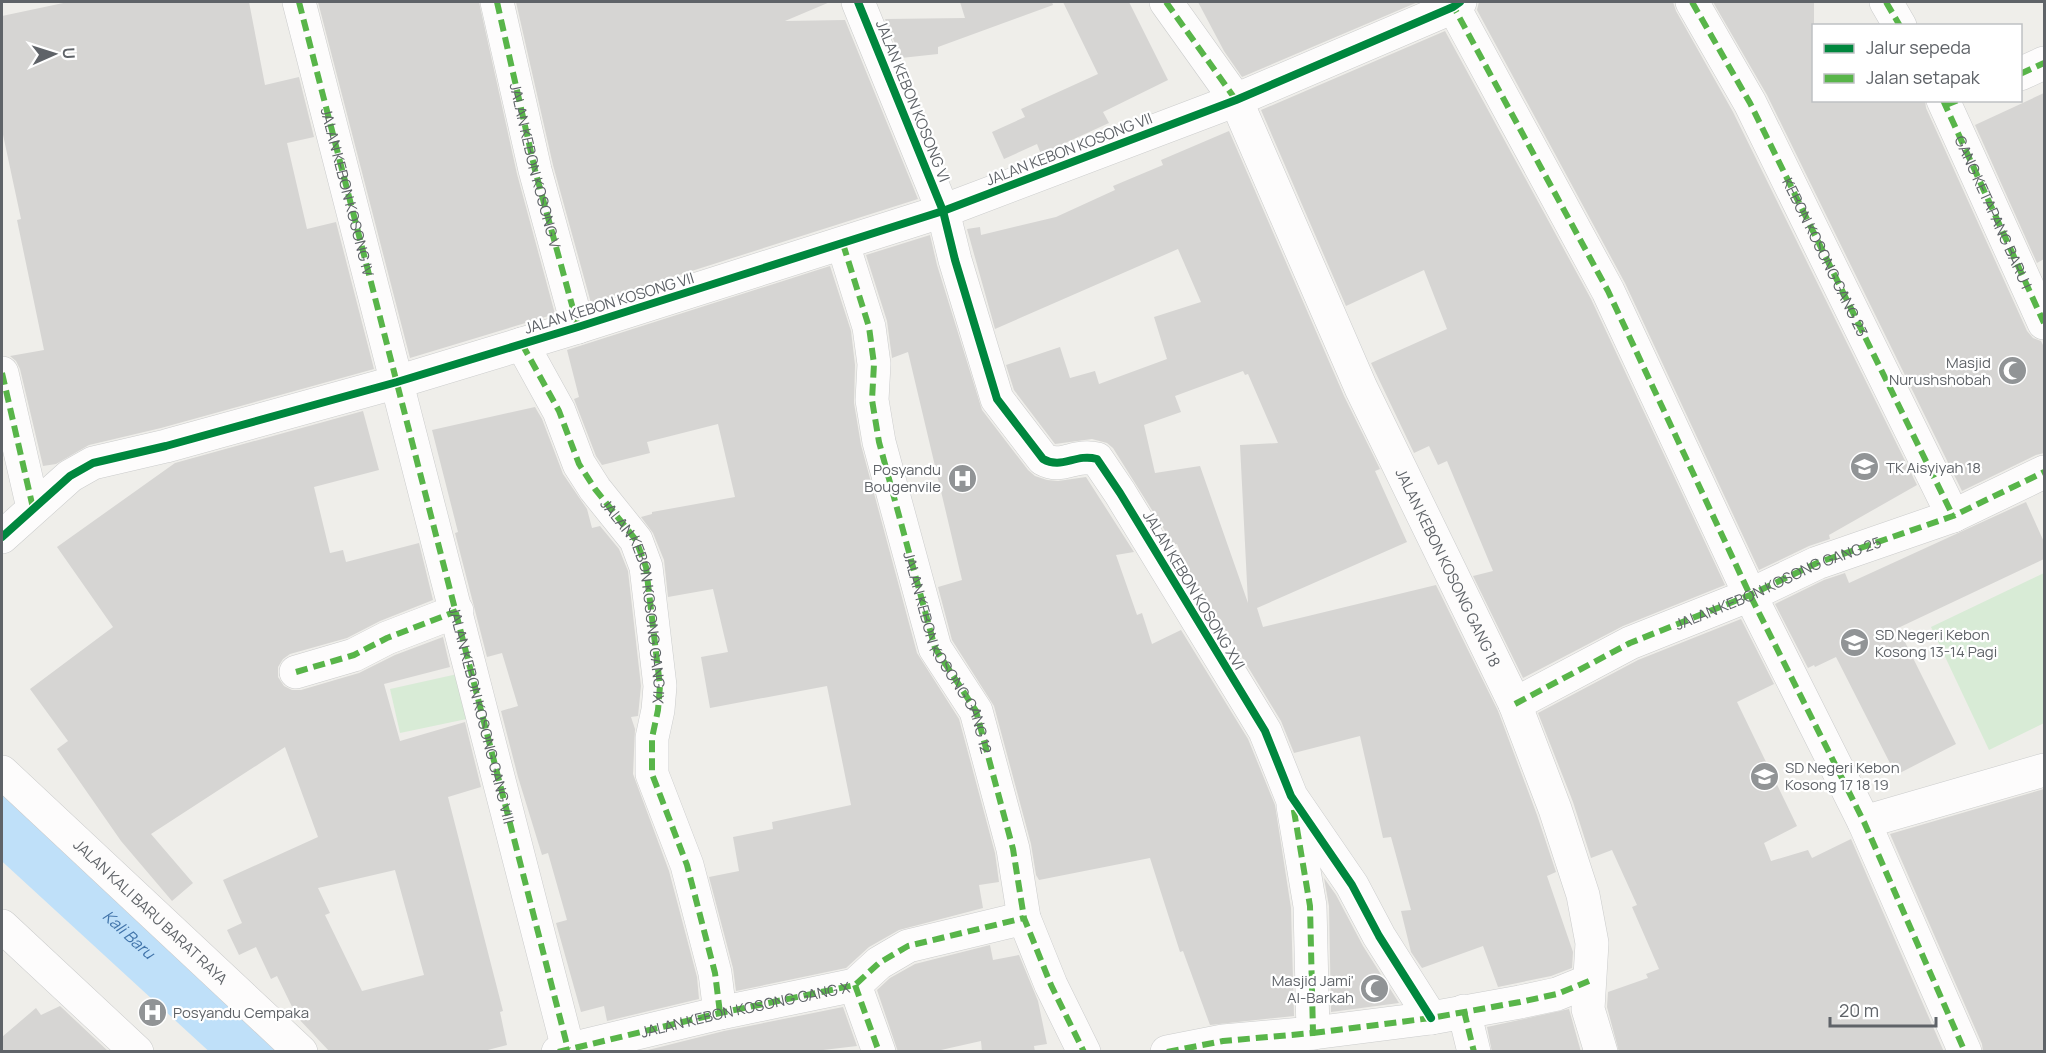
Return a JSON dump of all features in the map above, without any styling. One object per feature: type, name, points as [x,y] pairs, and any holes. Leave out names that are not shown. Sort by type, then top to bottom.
[{"type":"street","name":"JALAN KEBON KOSONG IV","points":[[299,2],[397,382]]},
{"type":"street","name":"JALAN KEBON KOSONG V","points":[[497,2],[535,170],[578,327]]},
{"type":"street","name":"JALAN KEBON KOSONG VI","points":[[858,2],[943,211]]},
{"type":"street","name":"JALAN KEBON KOSONG GANG 18","points":[[1166,2],[1236,100],[1361,388],[1515,704],[1555,809],[1583,895],[1592,943],[1588,1009],[1601,1052]]},
{"type":"street","name":"KEBON KOSONG GANG 23","points":[[1692,2],[1750,103],[1953,516]]},
{"type":"street","points":[[1886,2],[1899,24]]},
{"type":"street","name":"JALAN KEBON KOSONG VII","points":[[2,537],[70,476],[93,463],[166,446],[397,382],[943,211],[1236,100],[1454,3]]},
{"type":"street","points":[[1454,3],[1608,291],[1750,595],[1864,822],[1965,1052]]},
{"type":"street","points":[[2022,73],[2044,63]]},
{"type":"street","name":"GANG KETAPANG BARU I","points":[[1949,102],[2044,323]]},
{"type":"street","name":"JALAN KEBON KOSONG XVI","points":[[943,211],[955,260],[998,399],[1043,459],[1051,464],[1080,457],[1097,459],[1265,731],[1291,796],[1352,885],[1379,936],[1431,1018]]},
{"type":"street","name":"JALAN KEBON KOSONG GANG 12","points":[[843,244],[869,327],[874,364],[872,400],[889,481],[935,648],[976,711],[1013,849],[1024,918],[1051,985],[1084,1052]]},
{"type":"street","name":"JALAN KEBON KOSONG GANG IX","points":[[522,344],[559,411],[579,464],[595,489],[636,540],[646,567],[660,686],[652,738],[652,774],[687,866],[715,973],[720,1013]]},
{"type":"street","points":[[2,373],[33,508]]},
{"type":"street","name":"JALAN KEBON KOSONG GANG VIII","points":[[397,382],[457,611],[563,1050]]},
{"type":"street","name":"JALAN KEBON KOSONG GANG 25","points":[[1515,704],[1630,643],[1750,595],[1817,563],[1953,516],[2044,472]]},
{"type":"street","points":[[296,672],[354,656],[387,638],[457,611]]},
{"type":"street","points":[[1864,822],[2044,770]]},
{"type":"street","name":"JALAN KALI BARU BARAT RAYA","points":[[2,772],[301,1052]]},
{"type":"street","points":[[1291,796],[1310,906],[1313,1033]]},
{"type":"street","name":"JALAN KEBON KOSONG GANG X","points":[[563,1050],[720,1013],[855,986],[879,963],[908,946],[1024,918]]},
{"type":"street","points":[[2,927],[137,1052]]},
{"type":"street","points":[[1167,1052],[1223,1041],[1313,1033],[1431,1018],[1557,994],[1588,981]]},
{"type":"street","points":[[855,986],[879,1052]]},
{"type":"street","points":[[1464,1011],[1474,1052]]},
{"type":"green space","points":[[2044,573],[2044,723],[1989,750],[1931,627]]},
{"type":"green space","points":[[471,671],[481,716],[400,733],[390,689]]},
{"type":"building","points":[[68,2],[249,2],[265,85],[299,77],[314,137],[287,143],[307,229],[336,222],[374,369],[161,428],[89,445],[56,464],[43,466],[20,369],[10,356],[44,350],[17,220],[21,219],[2,130],[2,16]]},
{"type":"building","points":[[318,2],[479,2],[517,174],[555,314],[410,358]]},
{"type":"building","points":[[516,2],[830,2],[785,21],[845,20],[918,199],[591,303],[553,165]]},
{"type":"building","points":[[960,2],[1052,2],[1053,5],[938,47],[938,54],[901,58],[885,19],[965,18]]},
{"type":"building","points":[[1063,2],[1129,2],[1168,80],[1103,112],[1109,123],[1041,154],[1037,144],[1004,159],[992,132],[1025,117],[1021,109],[1098,74]]},
{"type":"building","points":[[1198,2],[1418,2],[1242,77],[1224,51]]},
{"type":"building","points":[[1479,2],[1673,2],[1733,112],[1917,485],[1829,535],[1830,539],[1809,546],[1759,570],[1625,283],[1477,10]]},
{"type":"building","points":[[1713,2],[1814,2],[1812,102],[1925,102],[2027,331],[2033,338],[2041,341],[2044,347],[2044,453],[1962,491],[1767,95]]},
{"type":"building","points":[[1445,31],[1591,299],[1725,585],[1623,626],[1523,678],[1473,576],[1493,571],[1447,461],[1438,465],[1429,446],[1414,453],[1371,363],[1447,329],[1424,270],[1346,306],[1261,110]]},
{"type":"building","points":[[2044,93],[2044,259],[2037,263],[1975,125]]},
{"type":"building","points":[[1229,131],[1344,396],[1380,469],[1375,471],[1407,542],[1257,608],[1263,627],[1436,585],[1498,711],[1537,815],[1556,872],[1547,876],[1573,952],[1572,968],[1551,976],[1498,987],[1483,946],[1422,968],[1411,952],[1401,911],[1411,910],[1391,837],[1383,838],[1360,736],[1294,753],[1281,721],[1185,564],[1177,544],[1174,545],[1113,448],[1107,443],[1092,439],[1055,444],[1014,390],[1006,365],[1060,347],[1070,378],[1095,371],[1099,384],[1167,359],[1154,317],[1201,302],[1178,249],[995,329],[967,229],[980,227],[981,235],[1056,217],[1115,190],[1113,186],[1163,165],[1161,160]],"holes":[[[1243,371],[1245,375],[1248,374],[1278,443],[1240,445],[1248,603],[1200,466],[1155,473],[1144,425],[1181,412],[1175,396]]]},
{"type":"building","points":[[930,235],[937,265],[982,410],[1035,476],[1058,481],[1086,477],[1134,552],[1116,555],[1137,615],[1142,613],[1152,644],[1181,630],[1248,739],[1275,805],[1291,908],[1294,1016],[1210,1025],[1183,951],[1180,952],[1150,858],[1039,880],[1036,875],[1031,844],[994,706],[952,640],[938,587],[962,580],[908,352],[892,358],[887,321],[866,255]]},
{"type":"building","points":[[830,266],[851,331],[855,365],[854,403],[861,445],[917,653],[959,719],[995,853],[999,882],[979,885],[983,908],[899,930],[869,947],[846,968],[736,991],[733,968],[709,877],[739,871],[733,837],[773,829],[772,822],[851,805],[827,686],[710,708],[701,657],[728,652],[713,589],[668,597],[664,560],[653,533],[641,517],[652,514],[652,512],[735,497],[718,424],[647,442],[650,453],[602,465],[596,456],[574,399],[579,397],[567,350]]},
{"type":"building","points":[[535,407],[542,419],[563,474],[587,509],[592,528],[600,526],[619,549],[628,571],[641,686],[638,716],[631,717],[635,729],[633,774],[669,871],[697,977],[699,999],[607,1021],[604,1006],[581,1012],[556,923],[567,920],[548,853],[542,855],[501,711],[518,706],[502,653],[487,657],[455,533],[458,532],[432,430]]},
{"type":"building","points":[[363,411],[379,470],[314,487],[330,553],[343,550],[346,562],[419,543],[433,600],[380,621],[347,638],[290,654],[278,667],[278,677],[284,686],[292,690],[301,690],[359,673],[395,655],[443,637],[450,667],[384,684],[400,741],[465,722],[481,787],[448,797],[503,1011],[500,1012],[507,1045],[480,1052],[330,1052],[297,1017],[277,976],[271,979],[256,947],[239,955],[227,930],[242,923],[223,880],[318,837],[285,747],[151,834],[193,883],[172,901],[121,841],[57,749],[68,741],[30,689],[113,627],[57,547],[175,463]],"holes":[[[395,870],[424,975],[362,991],[325,915],[330,913],[318,888]]]},
{"type":"building","name":"SD Negeri Kebon Kosong 13-14 Pagi","points":[[2026,502],[2044,542],[2044,559],[1898,628],[1956,744],[1896,775],[1836,657],[1808,668],[1775,604],[1824,580],[1845,573],[1849,583]]},
{"type":"building","points":[[1741,619],[1774,684],[1737,702],[1797,826],[1764,843],[1771,861],[1808,850],[1812,858],[1851,839],[1944,1052],[1619,1052],[1607,1007],[1608,992],[1648,978],[1646,974],[1659,969],[1632,907],[1637,905],[1612,850],[1591,858],[1573,802],[1538,713],[1638,660]]},
{"type":"building","points":[[2044,789],[2044,1052],[1983,1052],[1982,1044],[1890,834]]},
{"type":"building","points":[[1324,878],[1399,1003],[1331,1012],[1329,906]]},
{"type":"building","points":[[990,945],[993,960],[1019,955],[1038,1001],[1047,1044],[1034,1046],[1035,1052],[982,1052],[981,1041],[932,1052],[898,1052],[877,990],[890,978],[915,964]]},
{"type":"building","points":[[60,1006],[109,1052],[2,1052],[2,1037],[36,1008],[41,1015]]},
{"type":"building","points":[[843,1007],[857,1046],[806,1052],[640,1052],[724,1031]]},
{"type":"building","points":[[1569,1009],[1581,1052],[1492,1052],[1487,1027]]},
{"type":"waterway","name":"Kali Baru","points":[[2,818],[257,1052]]},
{"type":"marked path","points":[[299,2],[568,1049]]},
{"type":"marked path","points":[[497,2],[535,170],[578,327]]},
{"type":"marked path","points":[[1166,2],[1236,100],[1241,98]]},
{"type":"marked path","points":[[1451,2],[1608,291],[1750,595],[1864,822],[1965,1052]]},
{"type":"marked path","points":[[1692,2],[1750,103],[1953,516]]},
{"type":"marked path","points":[[1886,2],[1899,24]]},
{"type":"marked path","points":[[2022,73],[2044,63]]},
{"type":"marked path","points":[[1944,102],[2044,323]]},
{"type":"marked path","points":[[1946,105],[1953,102]]},
{"type":"marked path","points":[[843,244],[869,327],[874,364],[872,400],[879,442],[935,648],[976,711],[1013,849],[1024,918],[1051,985],[1084,1052]]},
{"type":"marked path","points":[[522,344],[559,411],[579,464],[595,489],[636,540],[646,567],[660,686],[652,738],[652,774],[687,865],[715,973],[720,1013]]},
{"type":"marked path","points":[[2,373],[33,508]]},
{"type":"marked path","points":[[1515,704],[1630,643],[1750,595],[1817,563],[1953,516],[2044,472]]},
{"type":"marked path","points":[[296,672],[354,655],[387,638],[457,611]]},
{"type":"marked path","points":[[1167,1052],[1223,1041],[1313,1033],[1310,906],[1293,805]]},
{"type":"marked path","points":[[558,1052],[720,1013],[855,985],[879,963],[908,946],[1024,918]]},
{"type":"marked path","points":[[1313,1033],[1431,1018],[1520,1002],[1557,994],[1589,981]]},
{"type":"marked path","points":[[855,985],[879,1052]]},
{"type":"marked path","points":[[1464,1011],[1474,1052]]},
{"type":"cycle path","points":[[858,2],[943,211],[955,260],[997,399],[1043,459],[1056,463],[1082,458],[1097,459],[1265,731],[1291,796],[1352,885],[1379,936],[1431,1018]]},
{"type":"cycle path","points":[[2,537],[70,476],[93,463],[166,446],[397,382],[943,211],[1236,100],[1460,2]]},
{"type":"place","name":"Masjid Nurushshobah","points":[[2012,371]]},
{"type":"place","name":"TK Aisyiyah 18","points":[[1865,467]]},
{"type":"place","name":"Posyandu Bougenvile","points":[[962,478]]},
{"type":"place","name":"SD Negeri Kebon Kosong 13-14 Pagi","points":[[1854,643]]},
{"type":"place","name":"SD Negeri Kebon Kosong 17 18 19","points":[[1764,776]]},
{"type":"place","name":"Masjid Jami' Al-Barkah","points":[[1375,989]]},
{"type":"place","name":"Posyandu Cempaka","points":[[152,1012]]}]
